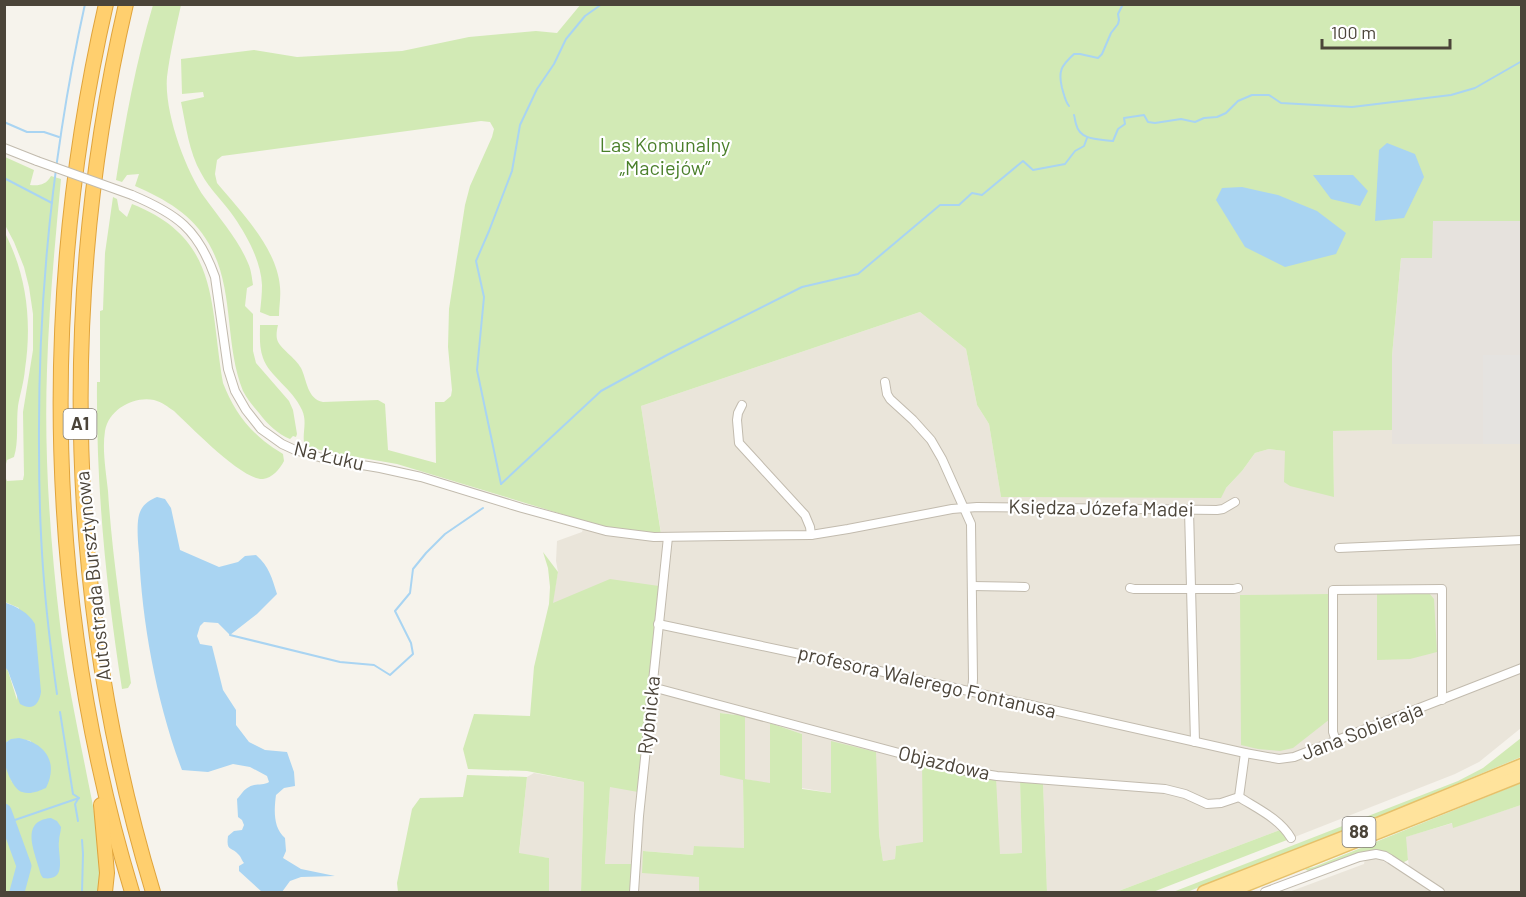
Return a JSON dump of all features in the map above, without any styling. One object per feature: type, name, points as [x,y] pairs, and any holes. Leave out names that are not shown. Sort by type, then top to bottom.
[{"type":"highway","name":"Autostrada Bursztynowa","points":[[106,4],[84,113],[71,198],[64,288],[60,395],[62,484],[70,594],[78,651],[98,764],[132,892]]},
{"type":"highway","name":"Autostrada Bursztynowa","points":[[126,4],[104,114],[84,276],[80,395],[82,479],[91,594],[111,727],[129,808],[153,892]]},
{"type":"highway","points":[[98,764],[107,873],[105,892]]},
{"type":"main road","name":"88","points":[[1204,892],[1518,771]]},
{"type":"main road","name":"88","points":[[1228,892],[1518,771]]},
{"type":"street","name":"Na Łuku","points":[[4,148],[132,195],[166,211],[189,230],[204,251],[216,284],[228,369],[235,391],[252,419],[261,429],[282,444],[326,459],[421,477],[606,531],[668,537]]},
{"type":"street","points":[[885,382],[890,399],[931,440],[970,518],[972,530],[972,692]]},
{"type":"street","points":[[742,405],[737,420],[739,443],[805,515],[811,535]]},
{"type":"street","name":"Księdza Józefa Madei","points":[[668,537],[811,535],[964,508],[990,506],[1189,510],[1223,509],[1235,502]]},
{"type":"street","points":[[1189,510],[1195,742]]},
{"type":"street","name":"Rybnicka","points":[[634,892],[639,816],[668,537]]},
{"type":"street","points":[[1339,548],[1521,540]]},
{"type":"street","points":[[972,586],[1025,587]]},
{"type":"street","points":[[1130,588],[1134,590],[1234,590],[1238,588]]},
{"type":"street","name":"Jana Sobieraja","points":[[1336,741],[1333,732],[1333,590],[1442,590],[1442,700]]},
{"type":"street","name":"profesora Walerego Fontanusa","points":[[658,624],[1245,753]]},
{"type":"street","name":"Jana Sobieraja","points":[[1245,753],[1271,758],[1286,758],[1336,741],[1521,668]]},
{"type":"street","name":"Objazdowa","points":[[652,687],[973,773],[1165,789],[1185,794],[1207,804],[1221,803],[1239,797]]},
{"type":"street","points":[[1245,753],[1239,797],[1276,821],[1286,829],[1291,838]]},
{"type":"street","points":[[1265,892],[1359,857],[1380,855],[1390,858],[1440,892]]},
{"type":"shaded area","points":[[1433,221],[1521,221],[1521,355],[1483,356],[1483,444],[1392,444],[1392,356],[1401,258]]},
{"type":"shaded area","points":[[920,312],[966,349],[977,405],[989,424],[1001,497],[1226,488],[1255,453],[1269,449],[1285,451],[1334,497],[1333,431],[1392,430],[1393,444],[1521,444],[1521,728],[1479,762],[1455,774],[1287,840],[1280,830],[1116,892],[1047,892],[1043,782],[1020,780],[1022,853],[1000,854],[923,843],[896,846],[895,859],[883,861],[879,834],[831,793],[802,788],[802,734],[770,723],[770,784],[745,779],[745,716],[721,713],[720,775],[743,779],[744,849],[695,846],[694,855],[644,851],[699,877],[699,892],[638,892],[640,865],[605,864],[610,786],[638,791],[648,688],[552,604],[558,572],[557,541],[582,532],[586,521],[614,530],[661,533],[641,406]]},
{"type":"shaded area","points":[[1483,355],[1521,355],[1521,444],[1483,444]]},
{"type":"shaded area","points":[[534,773],[584,782],[581,892],[549,892],[549,858],[519,854],[527,777]]},
{"type":"shaded area","points":[[1521,805],[1521,892],[1444,892],[1409,867],[1405,837],[1453,823],[1454,827]]},
{"type":"shaded area","points":[[1365,859],[1379,859],[1398,868],[1434,892],[1289,892],[1364,864]]},
{"type":"green space","name":"Las Komunalny „Maciejów”","points":[[581,4],[1521,5],[1521,221],[1433,221],[1432,258],[1401,258],[1392,356],[1392,430],[1333,431],[1334,497],[1290,486],[1284,482],[1285,451],[1269,449],[1255,453],[1226,488],[1221,498],[1001,497],[989,424],[977,405],[966,349],[920,312],[641,406],[661,534],[614,530],[397,464],[305,446],[302,410],[298,402],[266,365],[261,350],[260,325],[278,325],[278,342],[299,364],[314,397],[323,402],[378,400],[385,404],[388,450],[436,463],[435,402],[444,402],[451,396],[452,390],[448,347],[449,309],[465,205],[470,186],[494,129],[490,122],[481,121],[222,156],[217,160],[215,174],[217,183],[247,218],[272,258],[280,291],[279,316],[270,316],[260,312],[261,276],[244,232],[197,165],[188,139],[181,102],[204,97],[203,92],[182,94],[181,59],[254,50],[297,57],[402,51],[469,37],[536,31],[557,33]]},
{"type":"green space","points":[[153,5],[181,5],[167,77],[172,123],[190,172],[205,198],[234,237],[249,265],[253,285],[247,288],[245,306],[253,314],[253,351],[256,363],[289,401],[293,410],[297,434],[296,437],[293,436],[290,439],[269,425],[243,391],[233,354],[223,279],[209,244],[186,216],[157,196],[135,186],[139,174],[127,175],[122,182],[116,180],[141,48]]},
{"type":"green space","points":[[5,157],[34,170],[30,185],[42,184],[51,176],[61,179],[48,346],[46,433],[49,497],[62,643],[98,834],[99,892],[5,892],[5,763],[12,782],[31,741],[15,739],[5,743],[5,667],[17,700],[19,608],[5,602],[4,474],[7,481],[23,480],[23,412],[33,350],[33,314],[24,267],[5,225]]},
{"type":"green space","points":[[113,197],[117,199],[119,210],[127,217],[132,204],[161,218],[182,236],[196,255],[206,277],[212,301],[223,383],[245,422],[264,441],[283,454],[284,461],[270,477],[263,479],[254,477],[230,462],[174,411],[154,400],[131,402],[117,410],[107,423],[105,461],[115,563],[131,683],[128,688],[122,689],[103,536],[97,421],[97,382],[100,382],[100,311],[103,310],[105,253]]},
{"type":"green space","points":[[5,233],[23,283],[28,334],[18,406],[16,451],[14,457],[7,460],[5,468]]},
{"type":"green space","points":[[543,552],[558,572],[553,603],[610,579],[659,586],[638,792],[610,787],[605,864],[633,864],[631,892],[581,892],[584,782],[527,771],[468,769],[463,749],[474,714],[530,716],[534,667],[549,604],[548,568]]},
{"type":"green space","points":[[1377,593],[1429,593],[1434,599],[1437,652],[1410,659],[1377,660]]},
{"type":"green space","points":[[1330,594],[1330,719],[1293,748],[1280,751],[1241,745],[1240,595]]},
{"type":"green space","points":[[720,713],[745,716],[745,779],[770,783],[770,723],[802,734],[802,789],[831,793],[831,741],[876,752],[879,834],[883,861],[895,859],[896,846],[923,842],[922,762],[996,778],[1000,854],[1022,853],[1020,780],[1043,782],[1047,892],[699,892],[699,877],[642,873],[643,851],[693,855],[694,846],[744,848],[743,780],[720,775]]},
{"type":"green space","points":[[1521,738],[1521,757],[1430,796],[1187,892],[1173,892],[1458,781],[1483,768]]},
{"type":"green space","points":[[467,775],[527,777],[519,853],[549,858],[549,892],[398,892],[397,883],[412,809],[420,798],[463,797]]},
{"type":"green space","points":[[1521,783],[1521,805],[1453,828],[1452,823],[1406,837],[1408,860],[1402,863],[1385,854],[1311,873],[1305,869],[1314,867]]},
{"type":"green space","points":[[1280,830],[1287,840],[1153,892],[1116,892]]},
{"type":"water","points":[[1387,143],[1415,154],[1424,177],[1404,218],[1375,221],[1379,150]]},
{"type":"water","points":[[1313,175],[1353,175],[1368,191],[1360,206],[1331,199]]},
{"type":"water","points":[[1242,187],[1278,195],[1317,211],[1346,233],[1336,254],[1285,267],[1245,247],[1216,200],[1222,188]]},
{"type":"water","points":[[157,497],[165,499],[171,508],[180,550],[219,567],[238,562],[245,556],[256,555],[270,573],[277,594],[257,614],[230,635],[218,623],[204,622],[197,636],[200,644],[212,646],[223,690],[236,710],[236,725],[249,742],[265,750],[287,752],[294,772],[295,786],[284,788],[276,795],[275,807],[276,824],[285,838],[286,851],[283,858],[301,869],[335,876],[301,877],[290,881],[282,892],[262,892],[239,871],[239,866],[244,863],[239,855],[228,847],[228,836],[234,831],[242,830],[244,825],[238,817],[237,799],[247,788],[269,782],[267,776],[250,767],[233,764],[208,772],[182,770],[158,691],[143,608],[139,516],[141,509]]},
{"type":"water","points":[[4,602],[22,610],[35,624],[41,692],[37,703],[31,707],[20,704],[5,667]]},
{"type":"water","points":[[19,738],[36,744],[47,755],[51,770],[46,788],[25,793],[19,791],[11,780],[4,761],[5,743]]},
{"type":"water","points":[[51,818],[61,827],[60,866],[56,876],[43,878],[33,849],[32,832],[41,820]]},
{"type":"waterway","points":[[57,694],[40,522],[41,334],[56,168],[85,4]]},
{"type":"waterway","points":[[501,484],[477,370],[484,297],[476,261],[512,171],[520,125],[537,89],[554,64],[566,39],[585,16],[602,4]]},
{"type":"waterway","points":[[1069,106],[1061,82],[1063,66],[1074,54],[1098,58],[1102,54],[1111,33],[1118,24],[1118,14],[1123,4]]},
{"type":"waterway","points":[[1074,115],[1078,130],[1082,134],[1091,138],[1113,141],[1118,129],[1125,124],[1124,118],[1144,115],[1148,122],[1155,123],[1181,119],[1195,122],[1226,113],[1238,101],[1252,95],[1269,95],[1281,103],[1352,107],[1451,95],[1475,88],[1522,61]]},
{"type":"waterway","points":[[4,122],[27,132],[44,132],[59,137]]},
{"type":"waterway","points":[[501,484],[601,391],[802,287],[858,274],[940,205],[959,205],[972,193],[982,195],[1023,161],[1033,170],[1065,164],[1075,151],[1084,146],[1087,138]]},
{"type":"waterway","points":[[4,178],[52,203]]},
{"type":"waterway","points":[[230,635],[340,662],[374,665],[390,675],[413,654],[411,643],[395,611],[410,593],[413,569],[445,534],[483,508]]},
{"type":"waterway","points":[[60,712],[73,794],[79,798]]},
{"type":"waterway","points":[[9,822],[79,798]]},
{"type":"waterway","points":[[78,799],[75,804],[78,821]]},
{"type":"waterway","points":[[4,811],[24,866],[17,892]]},
{"type":"waterway","points":[[82,840],[82,892]]}]
